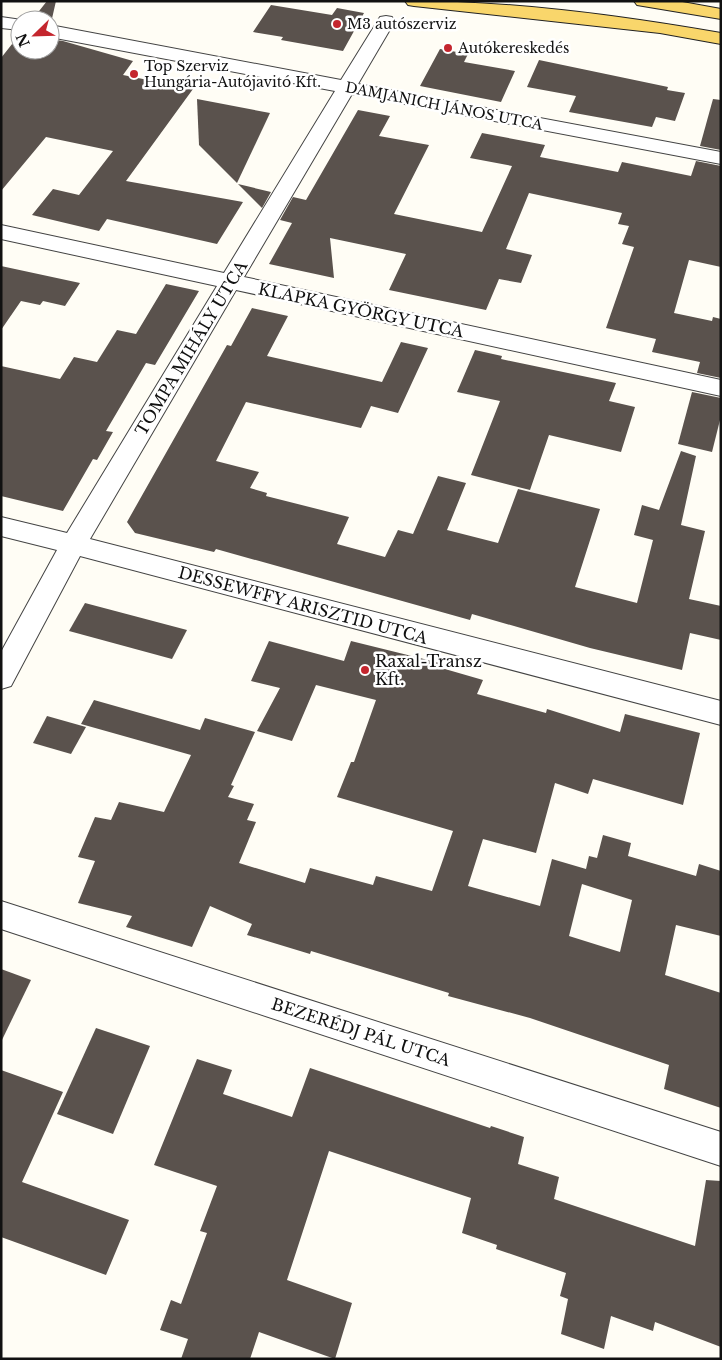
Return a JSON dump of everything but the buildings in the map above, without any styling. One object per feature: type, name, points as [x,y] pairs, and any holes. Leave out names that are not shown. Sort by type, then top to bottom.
[{"type":"main road","points":[[414,1],[661,28]]},
{"type":"main road","points":[[499,1],[721,38]]},
{"type":"main road","points":[[643,1],[721,14]]},
{"type":"main road","points":[[651,1],[672,6]]},
{"type":"street","name":"TOMPA MIHÁLY UTCA","points":[[1,678],[73,545],[386,20]]},
{"type":"street","name":"DAMJANICH JÁNOS UTCA","points":[[60,33],[721,158]]},
{"type":"street","name":"KLAPKA GYÖRGY UTCA","points":[[1,232],[721,388]]},
{"type":"street","name":"DESSEWFFY ARISZTID UTCA","points":[[1,526],[721,713]]},
{"type":"street","name":"BEZERÉDJ PÁL UTCA","points":[[1,915],[721,1149]]},
{"type":"place","name":"M3 autószerviz","points":[[337,24]]},
{"type":"place","name":"Autókereskedés","points":[[448,48]]},
{"type":"place","name":"Top Szerviz Hungária-Autójavitó Kft.","points":[[134,74]]},
{"type":"place","name":"Raxal-Transz Kft.","points":[[365,670]]}]
